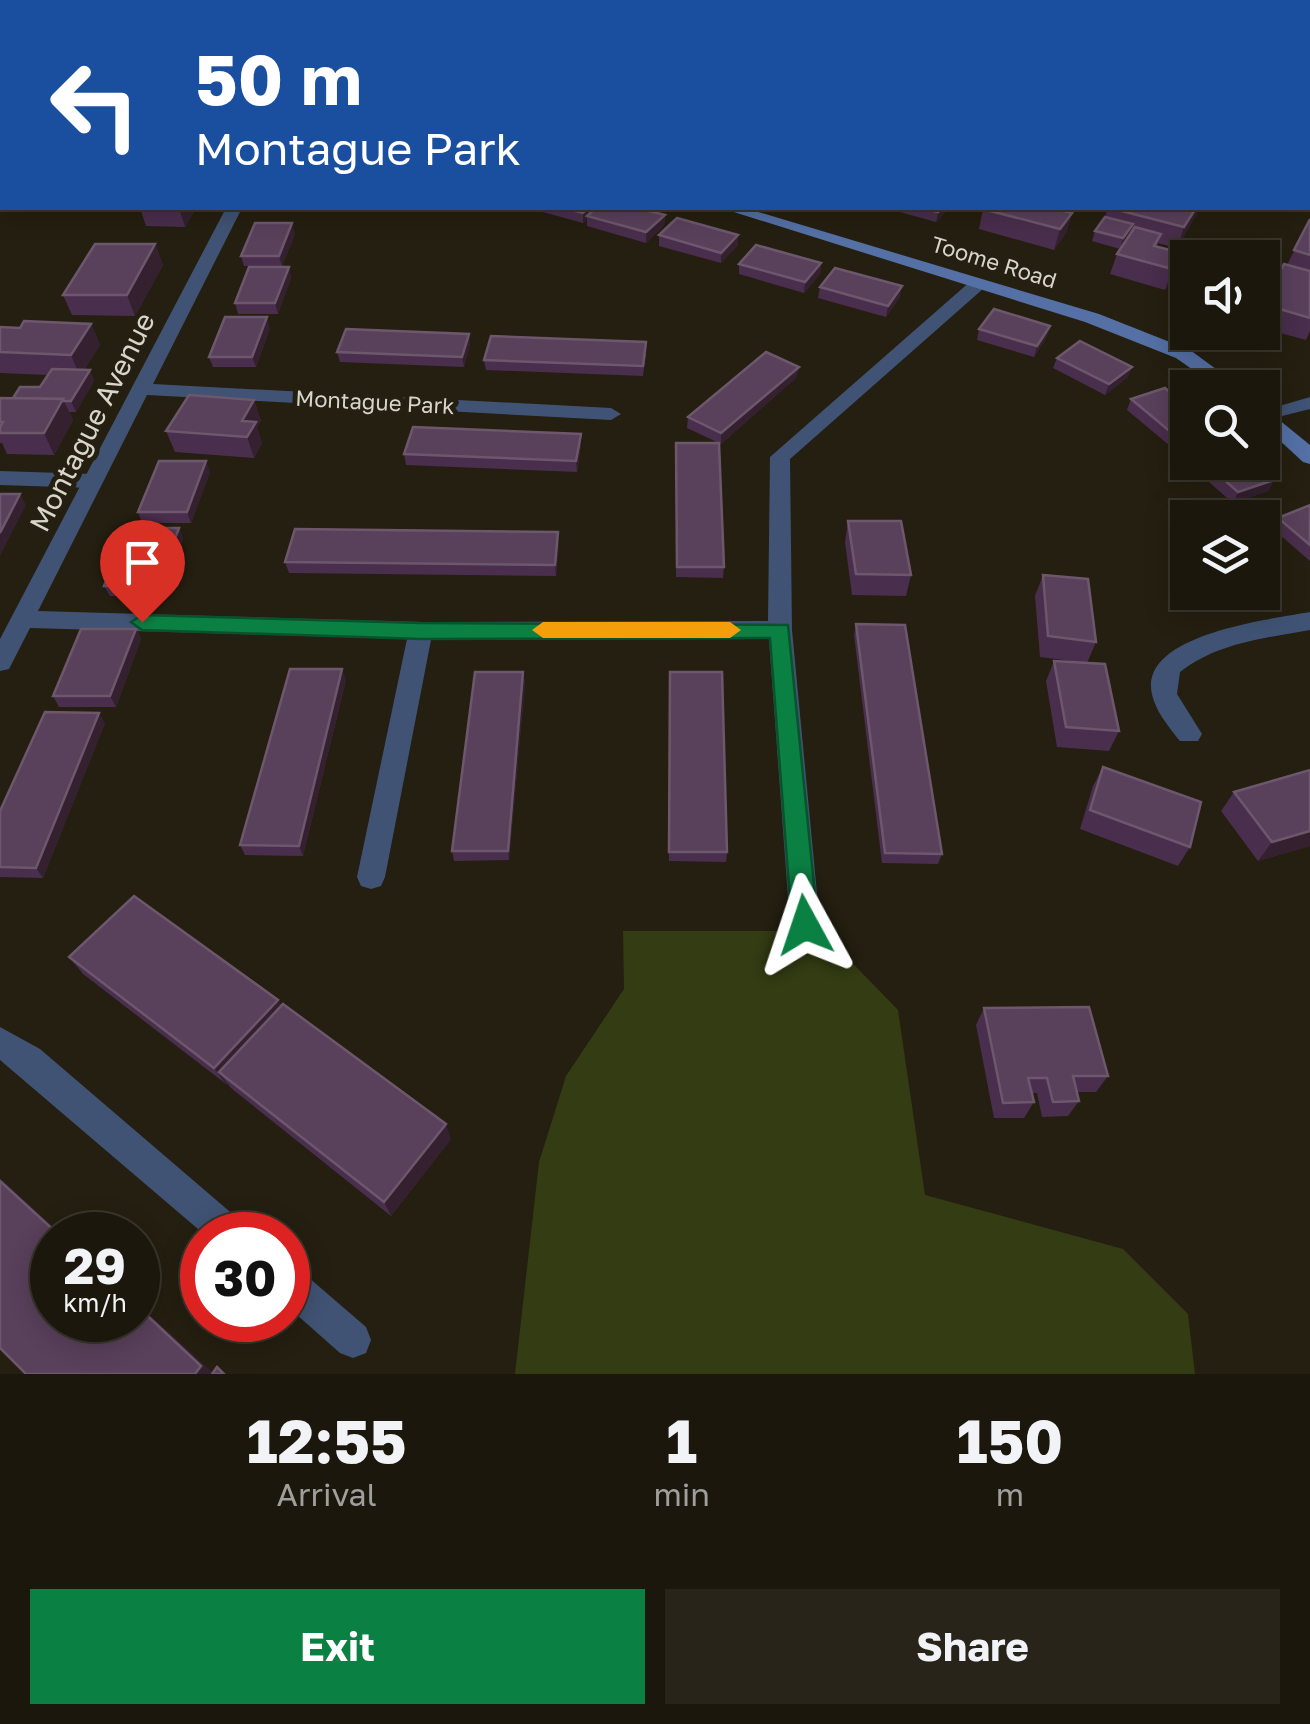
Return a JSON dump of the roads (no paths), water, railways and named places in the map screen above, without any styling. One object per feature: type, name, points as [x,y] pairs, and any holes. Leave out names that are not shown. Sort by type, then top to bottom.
[{"type":"main road","name":"Toome Road","points":[[737,210],[1147,338],[1211,370]]},
{"type":"main road","points":[[1280,428],[1310,457]]},
{"type":"street","name":"Montague Avenue","points":[[0,662],[233,210]]},
{"type":"street","points":[[805,925],[780,630],[780,456],[978,284]]},
{"type":"street","name":"Montague Park","points":[[140,389],[611,414]]},
{"type":"street","points":[[1280,411],[1309,405]]},
{"type":"street","points":[[0,478],[92,481]]},
{"type":"street","points":[[22,619],[421,631],[780,630]]},
{"type":"street","points":[[1189,734],[1165,693],[1164,679],[1178,658],[1209,644],[1310,621]]},
{"type":"street","points":[[371,878],[421,631]]},
{"type":"street","points":[[0,1042],[28,1060],[204,1212]]},
{"type":"street","points":[[310,1303],[353,1340]]}]
